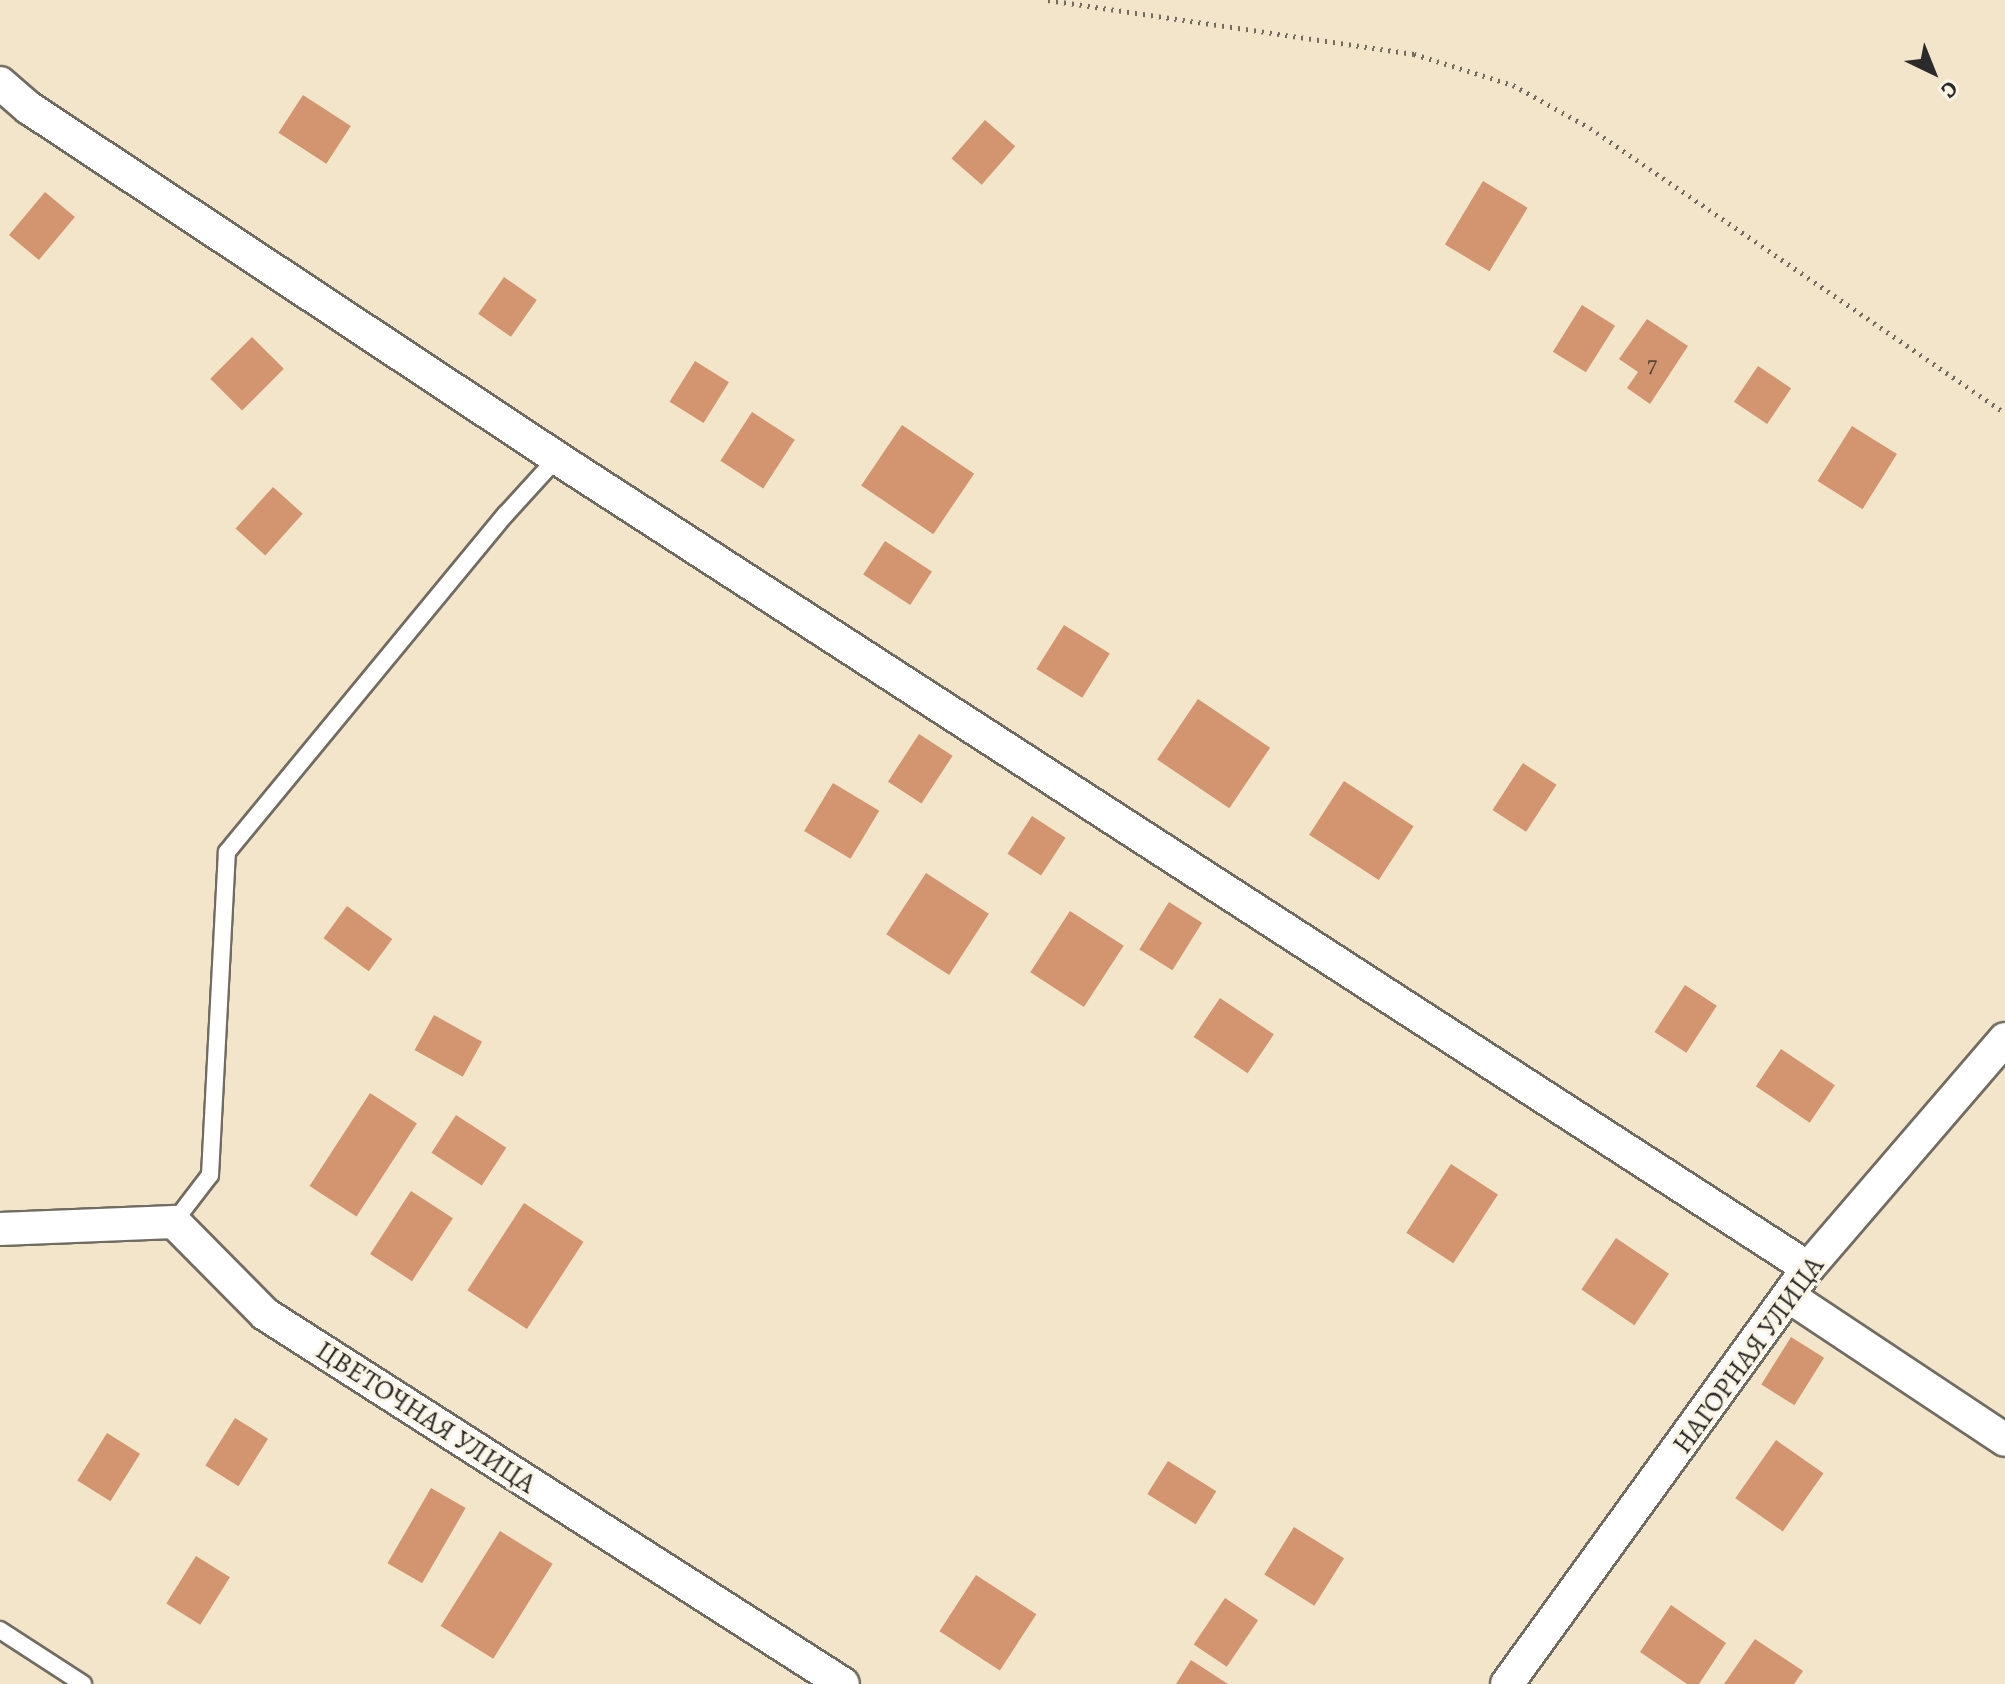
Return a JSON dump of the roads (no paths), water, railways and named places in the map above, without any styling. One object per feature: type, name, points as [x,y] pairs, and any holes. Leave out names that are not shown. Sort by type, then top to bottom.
[{"type":"street","points":[[0,83],[29,108],[557,458],[1808,1268]]},
{"type":"street","name":"НАГОРНАЯ УЛИЦА","points":[[1507,1684],[1790,1297],[1808,1268],[2005,1039]]},
{"type":"street","points":[[0,1229],[174,1222]]},
{"type":"street","name":"ЦВЕТОЧНАЯ УЛИЦА","points":[[174,1222],[265,1314],[843,1684]]},
{"type":"street","points":[[1790,1297],[2005,1440]]},
{"type":"lane","points":[[174,1222],[210,1175],[227,852],[506,514],[557,458]]},
{"type":"lane","points":[[0,1630],[83,1684]]}]
